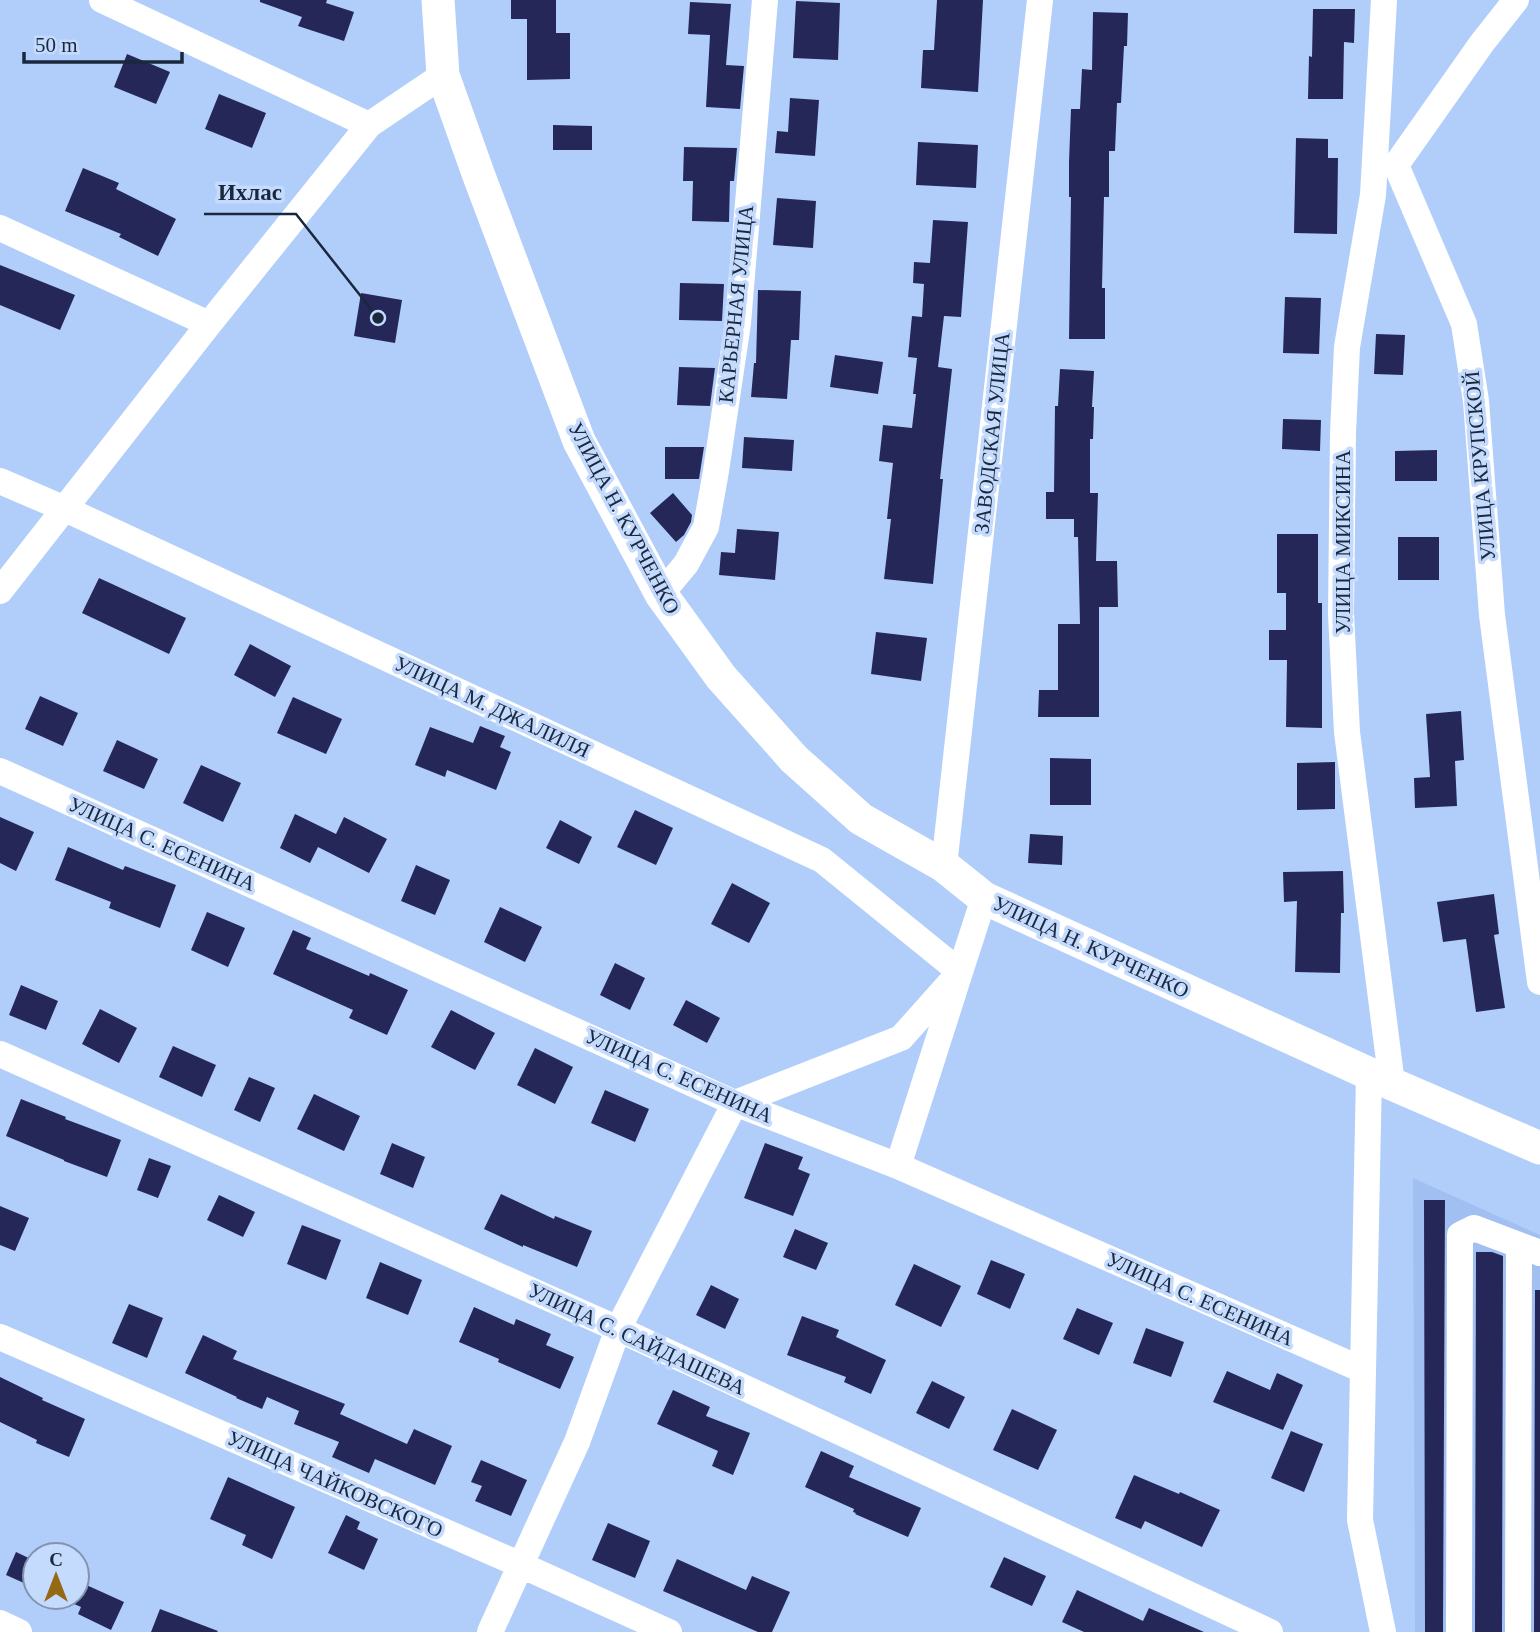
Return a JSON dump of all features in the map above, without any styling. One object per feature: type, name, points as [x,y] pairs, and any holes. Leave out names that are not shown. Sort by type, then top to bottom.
[{"type":"main road","name":"УЛИЦА Н. КУРЧЕНКО","points":[[438,0],[443,75],[579,441],[661,594],[721,677],[794,759],[861,819],[944,866],[984,898],[1380,1079],[1540,1148]]},
{"type":"street","points":[[102,0],[369,125]]},
{"type":"street","name":"КАРЬЕРНАЯ УЛИЦА","points":[[661,594],[685,564],[706,527],[712,493],[738,323],[765,0]]},
{"type":"street","name":"ЗАВОДСКАЯ УЛИЦА","points":[[944,866],[1040,0]]},
{"type":"street","name":"УЛИЦА МИКСИНА","points":[[1383,1632],[1360,1520],[1363,1370],[1380,1079],[1347,732],[1341,614],[1347,347],[1373,195],[1384,0]]},
{"type":"street","points":[[1396,165],[1482,43],[1516,0]]},
{"type":"street","points":[[0,592],[209,324],[369,125],[443,75]]},
{"type":"street","name":"УЛИЦА КРУПСКОЙ","points":[[1378,105],[1396,165],[1464,324],[1476,401],[1492,615],[1540,982]]},
{"type":"street","points":[[0,228],[209,324]]},
{"type":"street","name":"УЛИЦА М. ДЖАЛИЛЯ","points":[[0,481],[822,860],[960,972]]},
{"type":"street","name":"УЛИЦА С. ЕСЕНИНА","points":[[0,771],[735,1103],[898,1166],[1363,1370]]},
{"type":"street","points":[[898,1166],[984,898]]},
{"type":"street","points":[[490,1632],[577,1442],[618,1329],[735,1103],[901,1038],[960,972]]},
{"type":"street","name":"УЛИЦА С. САЙДАШЕВА","points":[[0,1054],[618,1329],[1270,1632]]},
{"type":"street","points":[[1459,1632],[1460,1234],[1474,1228],[1530,1249],[1518,1632]]},
{"type":"street","name":"УЛИЦА ЧАЙКОВСКОГО","points":[[0,1337],[669,1632]]},
{"type":"street","points":[[0,1623],[19,1632]]},
{"type":"shaded area","points":[[1413,1178],[1540,1235],[1540,1632],[1415,1632]]},
{"type":"building","points":[[260,0],[327,0],[326,3],[354,12],[344,41],[298,26],[302,17]]},
{"type":"building","points":[[511,0],[556,0],[556,33],[570,33],[570,79],[527,80],[527,19],[511,19]]},
{"type":"building","points":[[937,0],[983,0],[978,92],[921,88],[923,50],[934,50]]},
{"type":"building","points":[[796,1],[840,3],[838,60],[793,58]]},
{"type":"building","points":[[690,2],[731,4],[726,65],[744,66],[740,109],[706,107],[710,35],[688,34]]},
{"type":"building","points":[[1313,9],[1355,9],[1354,43],[1344,42],[1343,99],[1308,99]]},
{"type":"building","points":[[1093,12],[1128,13],[1127,46],[1124,46],[1121,103],[1117,103],[1115,151],[1109,151],[1109,197],[1104,197],[1102,288],[1105,288],[1105,339],[1069,339],[1071,109],[1080,109],[1082,69],[1092,70]]},
{"type":"building","points":[[127,54],[170,72],[156,104],[114,87]]},
{"type":"building","points":[[219,94],[266,113],[252,148],[205,129]]},
{"type":"building","points":[[790,98],[819,100],[815,156],[775,153],[777,131],[788,132]]},
{"type":"building","points":[[553,125],[592,126],[592,150],[553,150]]},
{"type":"building","points":[[1296,138],[1328,139],[1328,158],[1338,158],[1337,234],[1294,233]]},
{"type":"building","points":[[918,142],[978,145],[976,188],[916,185]]},
{"type":"building","points":[[684,147],[737,148],[734,181],[730,181],[729,222],[692,221],[693,181],[683,181]]},
{"type":"building","points":[[83,168],[119,183],[116,189],[176,219],[158,256],[119,237],[121,234],[65,211]]},
{"type":"building","points":[[777,198],[816,201],[813,248],[773,245]]},
{"type":"building","points":[[933,220],[968,222],[961,317],[944,316],[938,367],[952,369],[940,479],[943,479],[933,584],[884,579],[891,519],[887,519],[893,463],[879,461],[883,425],[912,428],[917,358],[908,357],[912,316],[922,317],[924,284],[913,283],[914,262],[930,263]]},
{"type":"building","points":[[0,265],[75,295],[60,330],[0,305]]},
{"type":"building","points":[[680,283],[724,284],[722,321],[679,320]]},
{"type":"building","points":[[758,290],[801,291],[799,340],[791,340],[787,399],[751,397],[756,363]]},
{"type":"building","points":[[361,293],[402,300],[395,343],[354,336]]},
{"type":"building","points":[[1285,297],[1321,298],[1319,354],[1283,353]]},
{"type":"building","points":[[1376,334],[1405,335],[1403,375],[1374,374]]},
{"type":"building","points":[[835,355],[883,362],[878,394],[830,387]]},
{"type":"building","points":[[679,367],[715,368],[710,406],[677,405]]},
{"type":"building","points":[[1060,369],[1094,371],[1090,493],[1098,493],[1096,561],[1117,561],[1118,607],[1099,607],[1099,717],[1038,717],[1039,690],[1058,690],[1058,624],[1080,624],[1078,537],[1074,537],[1074,519],[1046,519],[1046,492],[1054,492],[1055,406],[1058,406]]},
{"type":"building","points":[[1283,419],[1321,420],[1320,451],[1282,449]]},
{"type":"building","points":[[744,437],[794,440],[792,471],[742,468]]},
{"type":"building","points":[[665,447],[704,447],[699,479],[665,479]]},
{"type":"building","points":[[1437,450],[1437,481],[1395,481],[1395,451]]},
{"type":"building","points":[[673,493],[692,515],[684,535],[676,542],[650,513]]},
{"type":"building","points":[[737,529],[779,532],[775,580],[719,575],[721,552],[735,553]]},
{"type":"building","points":[[1277,534],[1318,534],[1318,603],[1322,603],[1322,728],[1286,727],[1287,660],[1269,660],[1269,630],[1286,630],[1286,593],[1277,593]]},
{"type":"building","points":[[1398,537],[1439,537],[1439,580],[1398,580]]},
{"type":"building","points":[[99,578],[186,618],[169,654],[82,613]]},
{"type":"building","points":[[876,632],[927,638],[921,681],[871,674]]},
{"type":"building","points":[[250,644],[291,666],[275,697],[234,675]]},
{"type":"building","points":[[40,696],[78,713],[63,746],[25,729]]},
{"type":"building","points":[[293,697],[342,719],[326,754],[277,733]]},
{"type":"building","points":[[1461,711],[1464,760],[1455,761],[1457,806],[1415,808],[1414,778],[1430,777],[1426,714]]},
{"type":"building","points":[[480,726],[505,736],[500,747],[511,752],[496,790],[447,770],[445,777],[415,765],[430,727],[473,743]]},
{"type":"building","points":[[117,740],[158,759],[144,789],[103,771]]},
{"type":"building","points":[[1050,758],[1091,759],[1091,805],[1050,805]]},
{"type":"building","points":[[1335,762],[1335,809],[1297,810],[1297,763]]},
{"type":"building","points":[[201,765],[241,783],[223,822],[183,803]]},
{"type":"building","points":[[635,810],[673,828],[656,865],[617,847]]},
{"type":"building","points":[[295,814],[336,834],[344,817],[387,839],[369,873],[318,847],[310,863],[280,848]]},
{"type":"building","points":[[0,817],[34,832],[16,871],[0,863]]},
{"type":"building","points":[[560,820],[592,837],[579,864],[546,848]]},
{"type":"building","points":[[1030,834],[1063,836],[1062,865],[1028,863]]},
{"type":"building","points":[[68,847],[123,870],[125,866],[176,885],[160,928],[109,908],[111,902],[55,880]]},
{"type":"building","points":[[416,865],[450,880],[435,915],[401,901]]},
{"type":"building","points":[[1343,871],[1344,913],[1341,913],[1340,973],[1295,972],[1297,901],[1284,902],[1283,872]]},
{"type":"building","points":[[732,883],[770,903],[749,943],[711,924]]},
{"type":"building","points":[[1494,894],[1499,934],[1494,935],[1505,1008],[1476,1012],[1466,939],[1443,942],[1437,902]]},
{"type":"building","points":[[500,907],[542,927],[525,962],[484,942]]},
{"type":"building","points":[[207,912],[245,928],[228,967],[191,950]]},
{"type":"building","points":[[293,930],[311,938],[306,949],[408,990],[387,1035],[349,1018],[353,1010],[273,974]]},
{"type":"building","points":[[615,963],[645,978],[630,1010],[600,995]]},
{"type":"building","points":[[21,985],[58,1001],[46,1030],[9,1015]]},
{"type":"building","points":[[686,1000],[720,1018],[707,1043],[673,1025]]},
{"type":"building","points":[[100,1009],[137,1028],[119,1063],[82,1044]]},
{"type":"building","points":[[451,1010],[495,1033],[475,1070],[431,1047]]},
{"type":"building","points":[[173,1046],[216,1065],[202,1097],[159,1077]]},
{"type":"building","points":[[535,1048],[573,1067],[555,1104],[517,1085]]},
{"type":"building","points":[[249,1077],[275,1088],[260,1122],[234,1110]]},
{"type":"building","points":[[605,1090],[649,1109],[635,1142],[591,1123]]},
{"type":"building","points":[[314,1094],[360,1116],[344,1151],[297,1129]]},
{"type":"building","points":[[21,1099],[121,1140],[107,1177],[6,1136]]},
{"type":"building","points":[[392,1143],[425,1157],[413,1188],[380,1174]]},
{"type":"building","points":[[765,1143],[803,1157],[798,1169],[810,1174],[793,1216],[744,1198]]},
{"type":"building","points":[[149,1158],[171,1166],[158,1198],[137,1190]]},
{"type":"building","points":[[501,1194],[554,1219],[555,1216],[592,1231],[577,1267],[484,1229]]},
{"type":"building","points":[[219,1195],[255,1212],[243,1237],[207,1220]]},
{"type":"building","points":[[1424,1200],[1445,1200],[1443,1632],[1425,1632]]},
{"type":"building","points":[[0,1206],[29,1218],[15,1251],[0,1245]]},
{"type":"building","points":[[302,1225],[341,1240],[326,1280],[287,1264]]},
{"type":"building","points":[[795,1229],[828,1243],[816,1270],[783,1257]]},
{"type":"building","points":[[1476,1252],[1492,1252],[1503,1256],[1502,1632],[1475,1632]]},
{"type":"building","points":[[991,1260],[1025,1274],[1010,1309],[977,1294]]},
{"type":"building","points":[[380,1262],[422,1280],[408,1315],[366,1298]]},
{"type":"building","points":[[914,1264],[961,1286],[941,1327],[895,1305]]},
{"type":"building","points":[[711,1285],[739,1299],[725,1329],[696,1315]]},
{"type":"building","points":[[1535,1290],[1540,1290],[1540,1632],[1534,1632]]},
{"type":"building","points":[[129,1304],[163,1318],[147,1358],[112,1343]]},
{"type":"building","points":[[474,1307],[514,1325],[516,1319],[551,1334],[546,1345],[574,1357],[560,1389],[459,1342]]},
{"type":"building","points":[[1077,1308],[1113,1323],[1099,1355],[1063,1339]]},
{"type":"building","points":[[802,1316],[839,1330],[836,1337],[886,1360],[871,1394],[844,1382],[846,1377],[787,1355]]},
{"type":"building","points":[[1146,1328],[1184,1342],[1171,1377],[1133,1363]]},
{"type":"building","points":[[203,1335],[237,1351],[233,1359],[345,1404],[340,1414],[407,1444],[414,1429],[452,1446],[435,1485],[375,1459],[369,1473],[332,1457],[339,1442],[294,1424],[299,1411],[267,1397],[262,1409],[185,1373]]},
{"type":"building","points":[[1227,1371],[1270,1390],[1277,1373],[1303,1385],[1283,1430],[1213,1402]]},
{"type":"building","points":[[0,1377],[85,1419],[69,1457],[36,1443],[37,1440],[0,1422]]},
{"type":"building","points":[[932,1381],[965,1397],[949,1429],[916,1413]]},
{"type":"building","points":[[673,1390],[710,1407],[706,1416],[750,1433],[733,1475],[712,1466],[718,1451],[657,1424]]},
{"type":"building","points":[[1012,1409],[1057,1430],[1038,1470],[993,1450]]},
{"type":"building","points":[[1291,1431],[1323,1444],[1304,1492],[1271,1478]]},
{"type":"building","points":[[821,1451],[854,1466],[849,1477],[921,1508],[908,1537],[855,1514],[854,1509],[805,1487]]},
{"type":"building","points":[[481,1460],[527,1480],[511,1516],[475,1501],[482,1486],[471,1482]]},
{"type":"building","points":[[1134,1475],[1220,1510],[1202,1547],[1145,1521],[1141,1529],[1115,1518]]},
{"type":"building","points":[[228,1477],[295,1507],[272,1559],[242,1545],[246,1535],[210,1519]]},
{"type":"building","points":[[346,1515],[360,1522],[357,1529],[378,1539],[364,1570],[328,1553]]},
{"type":"building","points":[[608,1523],[650,1541],[635,1578],[592,1560]]},
{"type":"building","points":[[16,1552],[21,1554],[21,1582],[6,1575]]},
{"type":"building","points":[[1004,1557],[1046,1576],[1032,1606],[990,1587]]},
{"type":"building","points":[[677,1559],[746,1590],[752,1576],[790,1592],[772,1632],[758,1632],[663,1591]]},
{"type":"building","points":[[91,1587],[124,1602],[111,1630],[78,1614],[79,1611],[91,1611]]},
{"type":"building","points":[[1077,1590],[1143,1621],[1149,1608],[1204,1632],[1084,1632],[1062,1622]]},
{"type":"building","points":[[160,1609],[218,1631],[151,1632]]},
{"type":"place","name":"Ихлас","points":[[378,318]]}]
